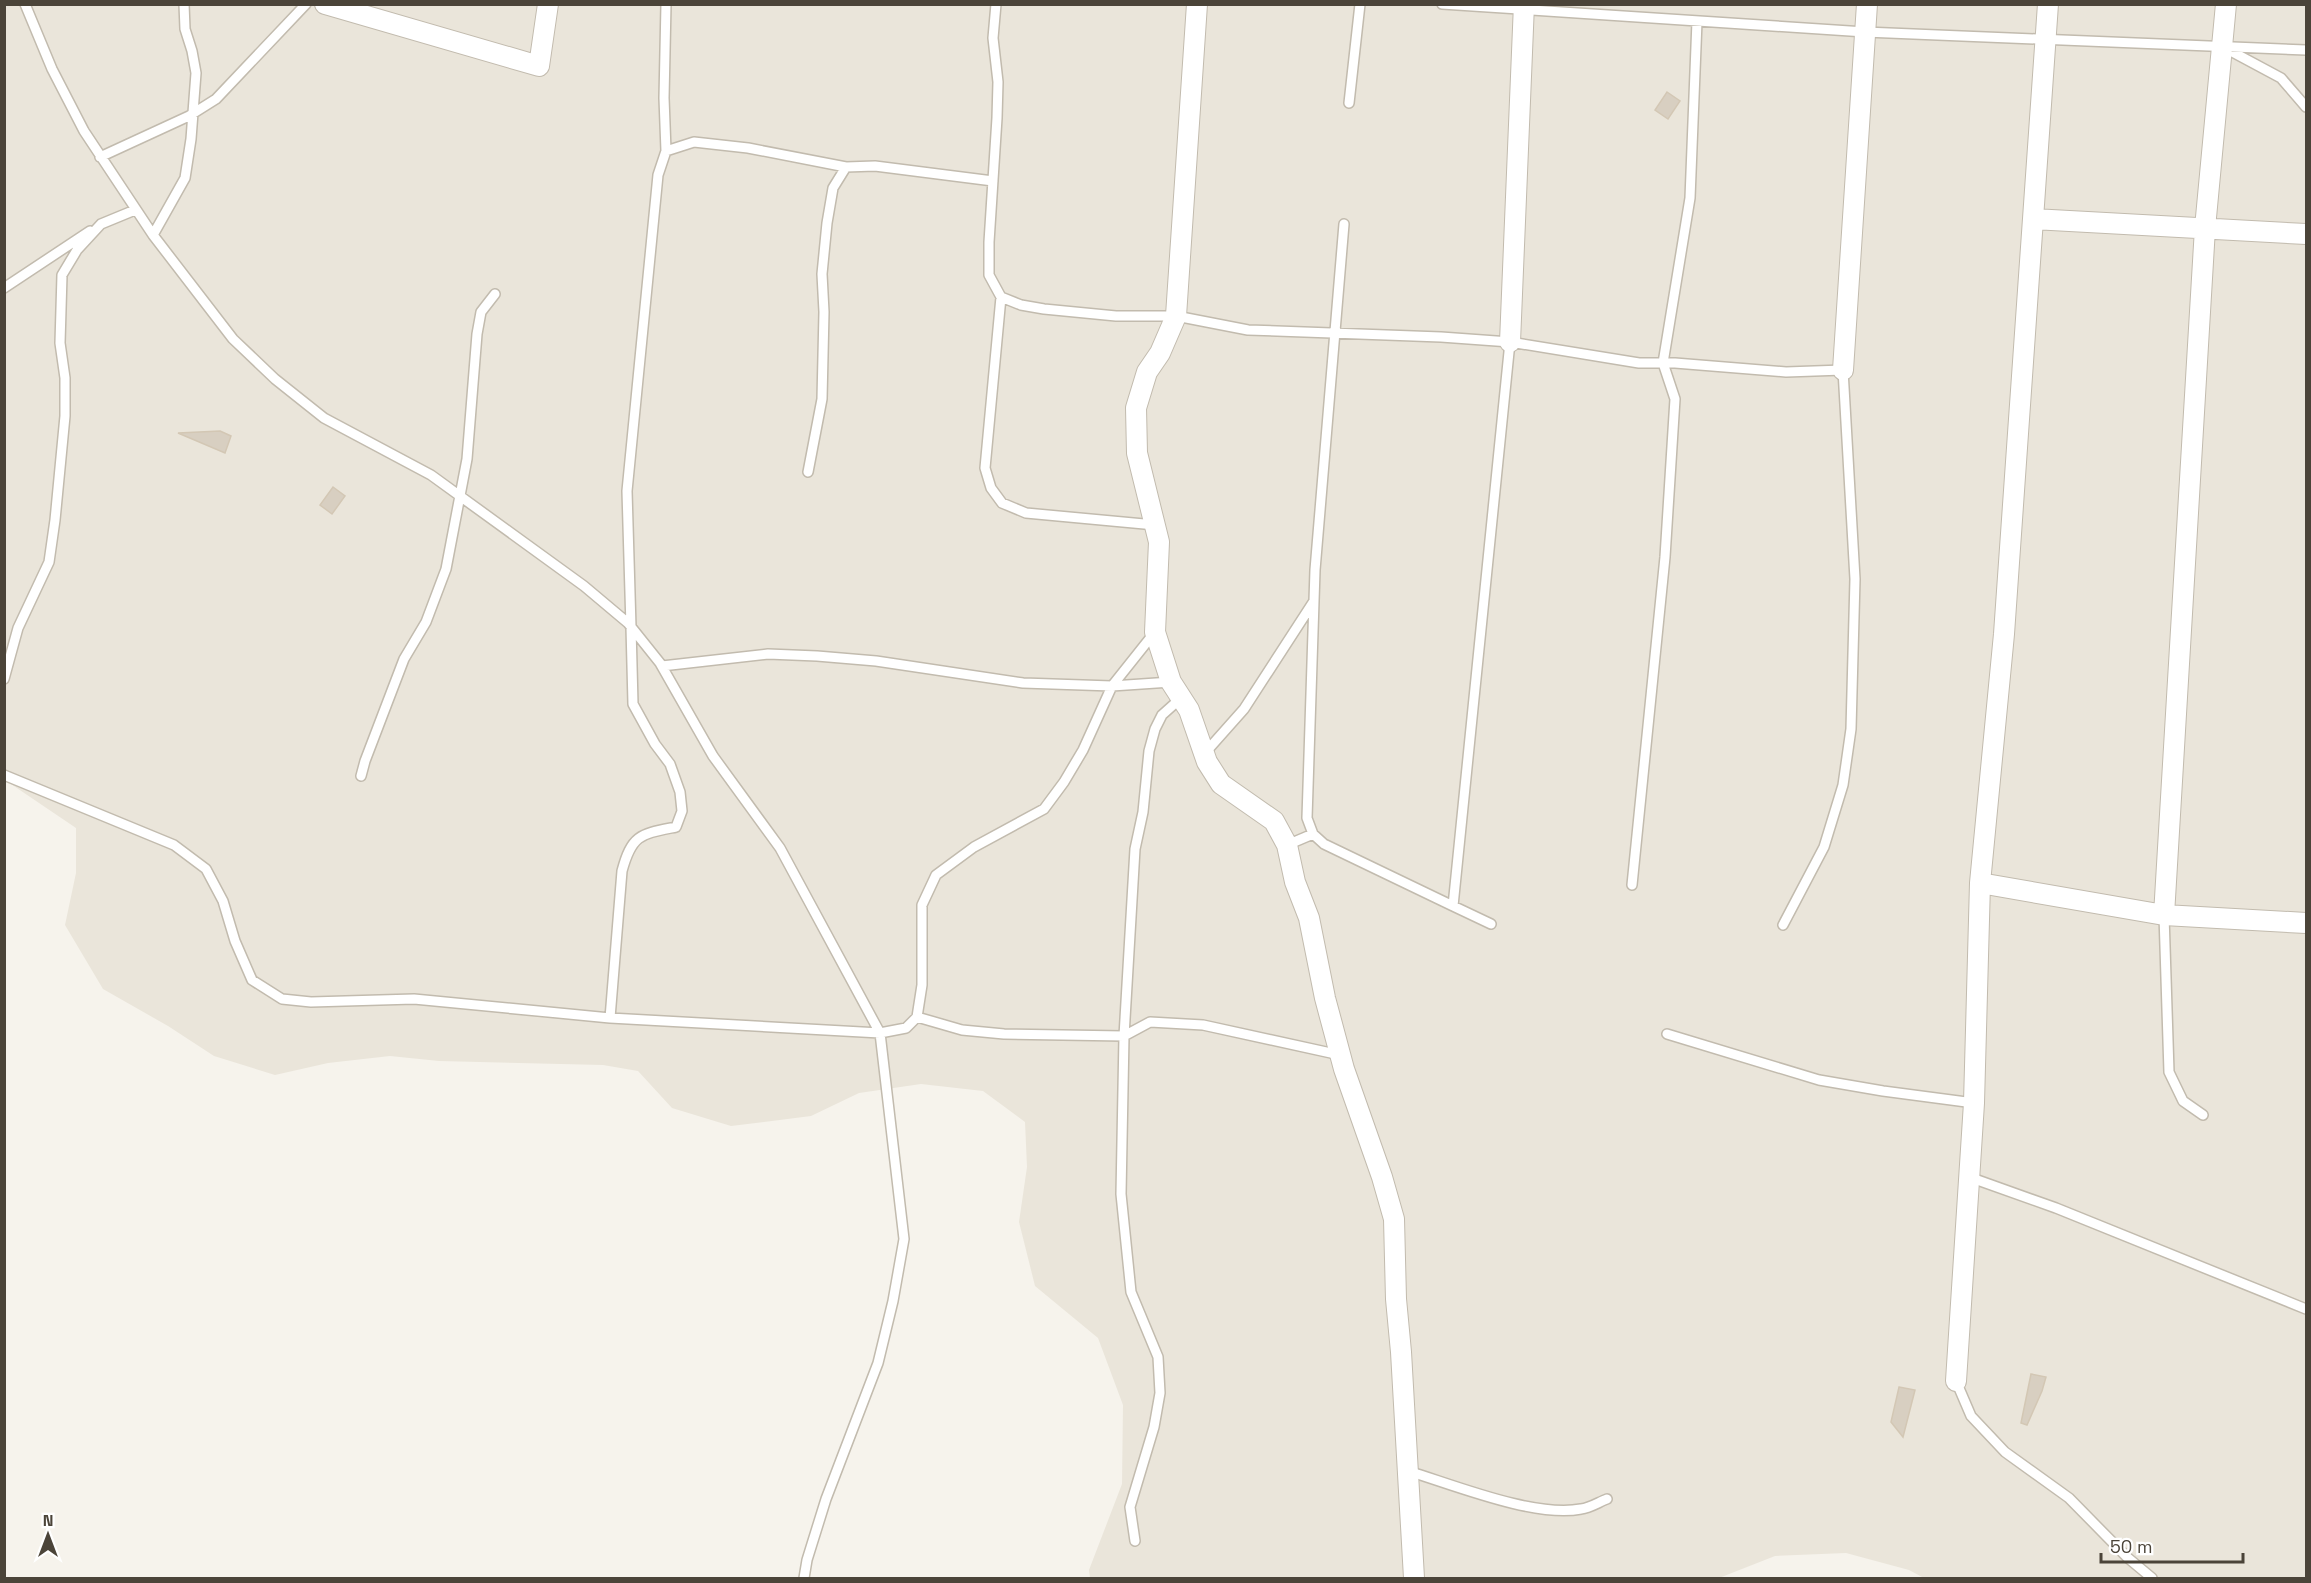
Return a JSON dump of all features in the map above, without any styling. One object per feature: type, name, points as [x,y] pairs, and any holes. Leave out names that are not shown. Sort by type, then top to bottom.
[{"type":"street","points":[[326,4],[538,66],[548,4]]},
{"type":"street","points":[[1197,4],[1176,316],[1160,353],[1147,372],[1136,408],[1137,453],[1159,542],[1155,632],[1176,690],[1189,710],[1204,754],[1221,784],[1274,821],[1287,845],[1295,882],[1309,918],[1322,987],[1340,1055],[1394,1219],[1396,1299],[1414,1578]]},
{"type":"street","points":[[1843,370],[1867,4]]},
{"type":"street","points":[[1956,1381],[1974,1103],[1980,883],[2004,634],[2048,4]]},
{"type":"street","points":[[2164,915],[2205,228],[2226,4]]},
{"type":"street","points":[[1510,342],[1524,7]]},
{"type":"street","points":[[2033,219],[2307,234]]},
{"type":"street","points":[[1980,883],[2164,915],[2307,922]]},
{"type":"lane","points":[[25,4],[52,69],[100,157],[153,235],[233,339],[275,380],[324,418],[430,475],[460,495],[584,586],[631,627],[662,666],[713,756],[780,848],[880,1033],[904,1239],[894,1301],[878,1363],[826,1499],[807,1560],[804,1578]]},
{"type":"lane","points":[[153,235],[184,178],[193,114],[196,72],[184,29],[184,4]]},
{"type":"lane","points":[[100,157],[193,114],[216,99],[306,4]]},
{"type":"lane","points":[[610,1018],[622,871],[627,851],[638,838],[652,832],[676,827],[681,811],[680,792],[670,764],[655,744],[633,704],[627,491],[658,175],[666,151],[664,98],[666,4]]},
{"type":"lane","points":[[996,4],[993,38],[998,82],[989,275],[1000,297],[986,468],[992,488],[1002,503],[1026,513],[1155,525]]},
{"type":"lane","points":[[1349,104],[1360,4]]},
{"type":"lane","points":[[1442,4],[1524,7],[1865,32],[2307,50]]},
{"type":"lane","points":[[1632,885],[1665,557],[1675,399],[1663,363],[1690,198],[1697,21]]},
{"type":"lane","points":[[2222,47],[2282,78],[2307,107]]},
{"type":"lane","points":[[666,151],[694,142],[748,148],[846,167],[875,166],[993,181]]},
{"type":"lane","points":[[808,472],[822,399],[824,312],[822,274],[827,223],[833,188],[846,167]]},
{"type":"lane","points":[[4,288],[101,224],[135,210]]},
{"type":"lane","points":[[4,679],[18,628],[49,562],[65,416],[65,378],[60,343],[62,275],[77,250],[101,224]]},
{"type":"lane","points":[[1344,224],[1314,601],[1307,818],[1313,834],[1341,854],[1491,924]]},
{"type":"lane","points":[[361,776],[404,659],[426,622],[446,568],[467,459],[477,334],[481,312],[495,294]]},
{"type":"lane","points":[[1000,297],[1021,305],[1063,311],[1116,316],[1176,316],[1248,330],[1441,337],[1510,342],[1639,363],[1786,372],[1843,370],[1855,579],[1851,729],[1843,785],[1824,847],[1783,925]]},
{"type":"lane","points":[[1454,906],[1510,342]]},
{"type":"lane","points":[[1204,754],[1244,709],[1314,601]]},
{"type":"lane","points":[[4,775],[174,845],[206,869],[223,901],[235,941],[252,980],[282,999],[310,1002],[414,999],[610,1018],[880,1033],[906,1028],[917,1017],[922,986],[922,905],[936,875],[974,847],[1044,809],[1083,750],[1112,686],[1155,632]]},
{"type":"lane","points":[[662,666],[768,654],[817,656],[1023,683],[1176,690],[1155,729],[1149,751],[1143,812],[1135,849],[1124,1036],[1120,1194],[1131,1292],[1158,1357],[1160,1393],[1154,1427],[1130,1507],[1135,1541]]},
{"type":"lane","points":[[1287,845],[1313,834]]},
{"type":"lane","points":[[2164,915],[2169,1072],[2183,1101],[2203,1115]]},
{"type":"lane","points":[[917,1017],[962,1030],[1004,1034],[1124,1036],[1150,1022],[1203,1025],[1340,1055]]},
{"type":"lane","points":[[1667,1034],[1820,1080],[1974,1103]]},
{"type":"lane","points":[[1969,1177],[2056,1208],[2307,1309]]},
{"type":"lane","points":[[1956,1381],[1971,1416],[2005,1452],[2069,1498],[2128,1558],[2152,1578]]},
{"type":"lane","points":[[1408,1471],[1500,1500],[1546,1509],[1581,1509],[1607,1499]]},
{"type":"shaded area","points":[[4,5],[2306,5],[2306,1578],[1924,1578],[1909,1570],[1846,1553],[1775,1556],[1719,1578],[1090,1578],[1089,1570],[1122,1484],[1123,1405],[1098,1338],[1035,1286],[1019,1222],[1027,1167],[1025,1122],[983,1091],[921,1084],[859,1093],[811,1116],[731,1126],[672,1108],[638,1071],[603,1065],[439,1061],[390,1056],[328,1063],[275,1075],[214,1056],[168,1026],[103,989],[65,925],[76,873],[76,828],[5,780]]},
{"type":"building","points":[[1667,92],[1680,101],[1668,119],[1655,110]]},
{"type":"building","points":[[220,431],[231,436],[225,453],[178,433]]},
{"type":"building","points":[[333,487],[345,496],[332,514],[320,505]]},
{"type":"building","points":[[2031,1374],[2046,1377],[2027,1425],[2021,1423]]},
{"type":"building","points":[[1899,1387],[1915,1390],[1903,1437],[1891,1422]]}]
